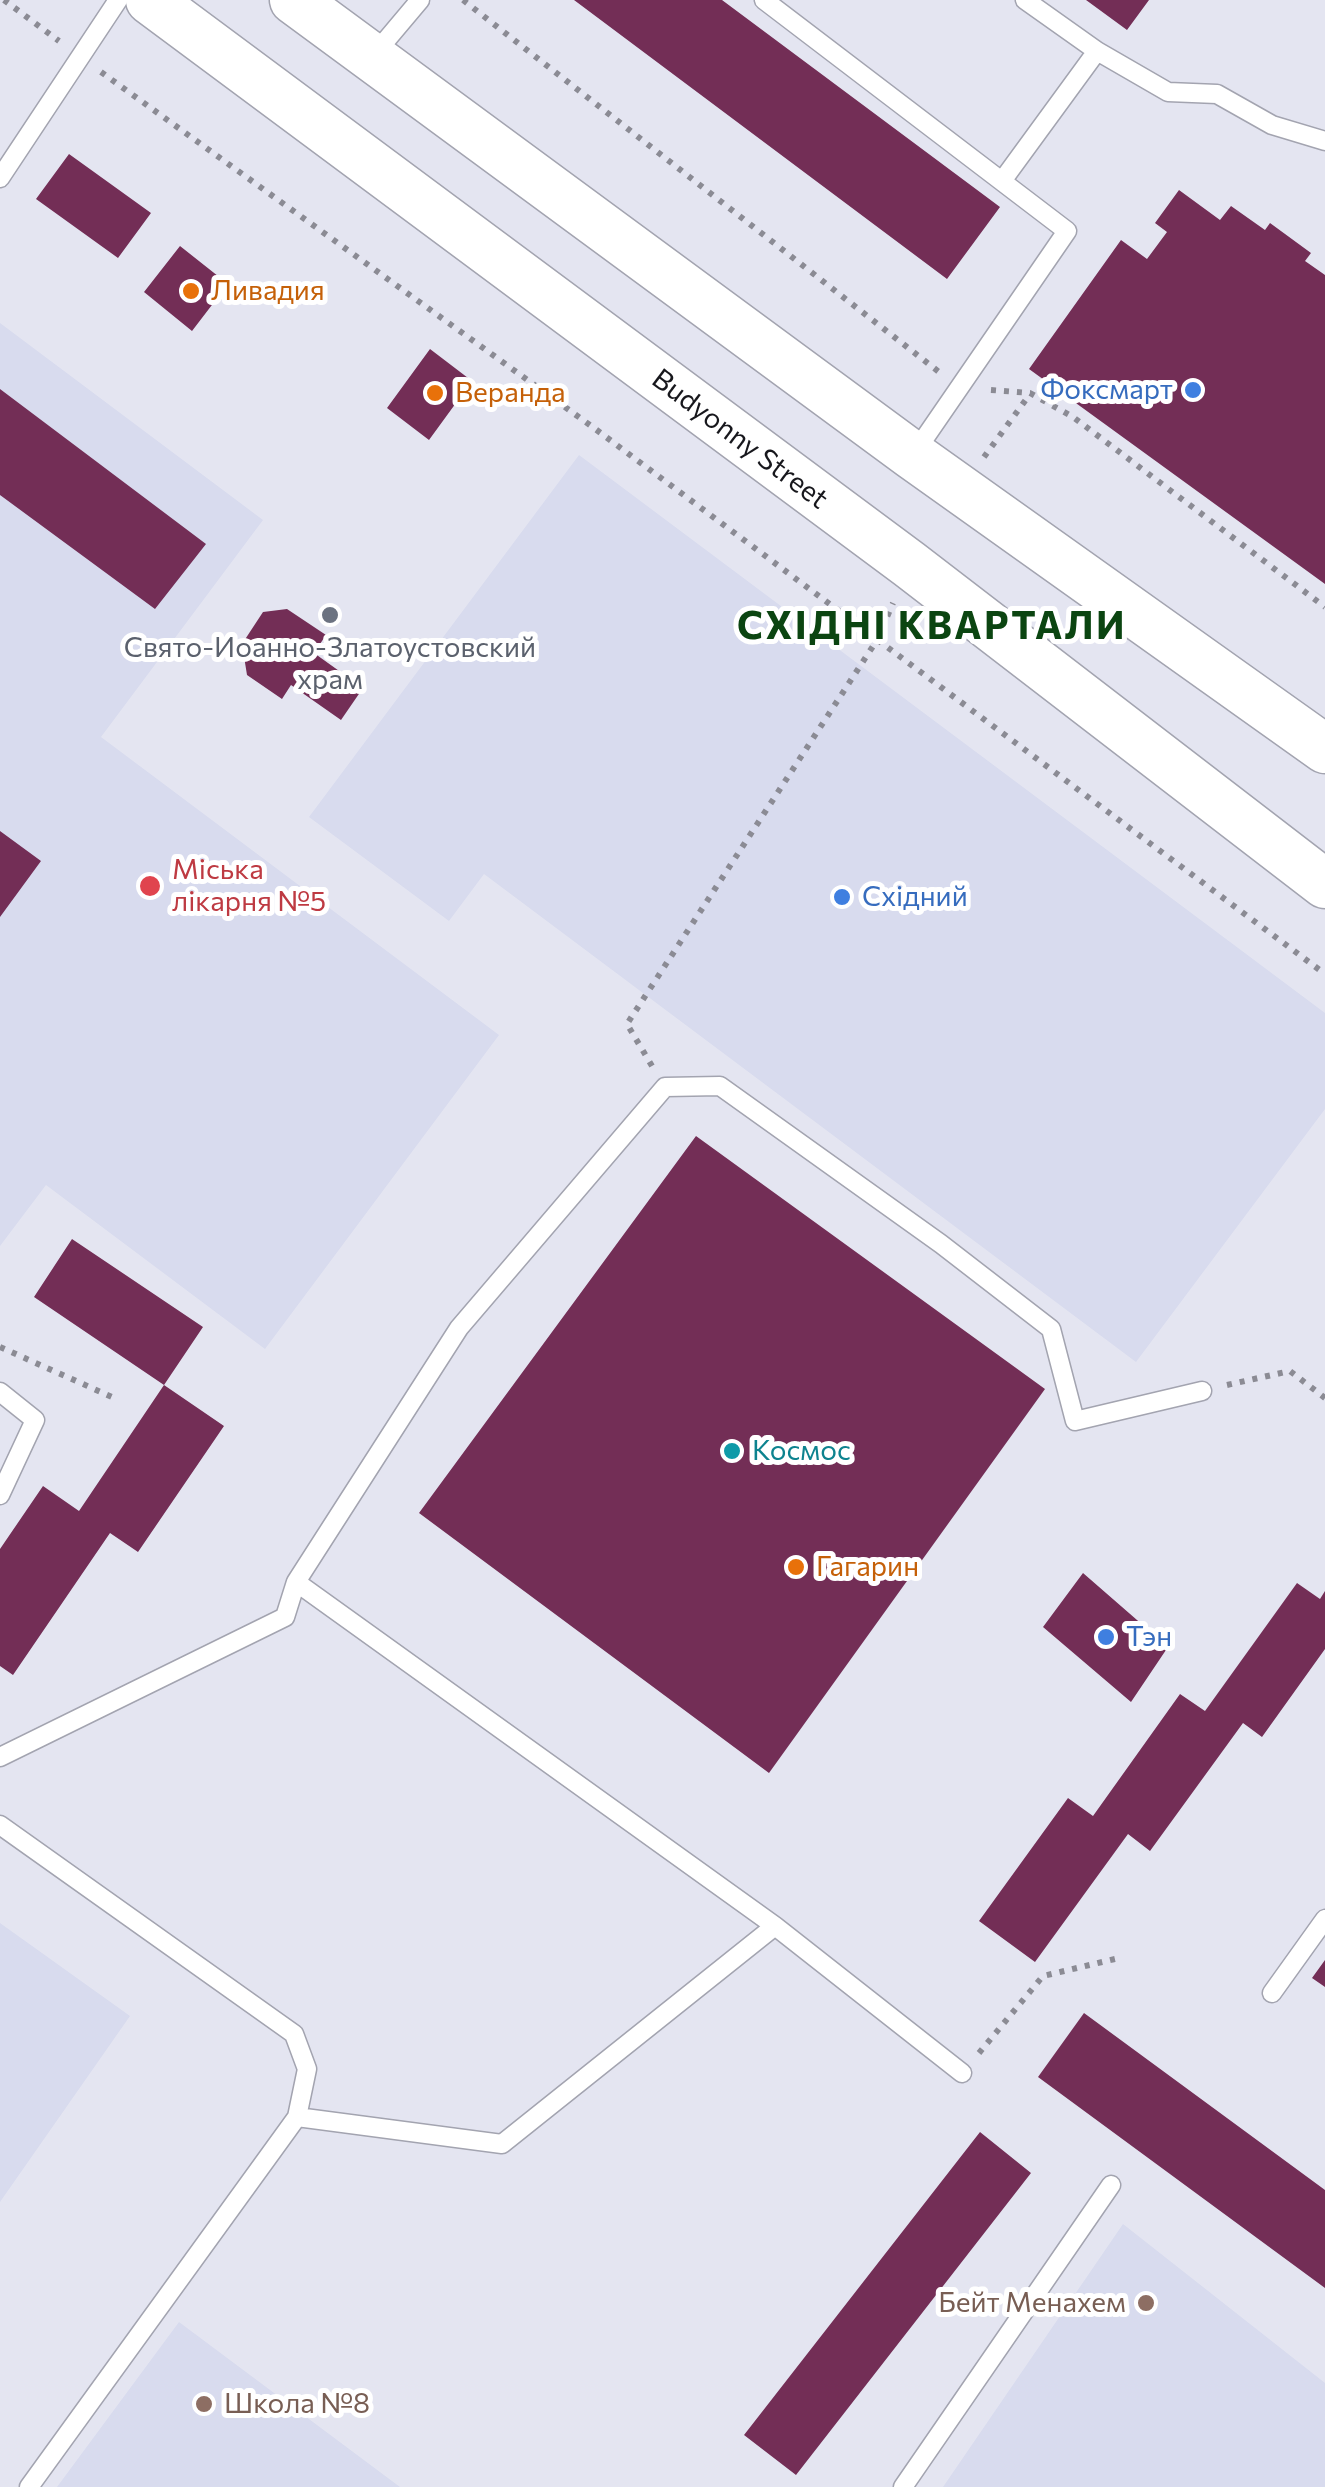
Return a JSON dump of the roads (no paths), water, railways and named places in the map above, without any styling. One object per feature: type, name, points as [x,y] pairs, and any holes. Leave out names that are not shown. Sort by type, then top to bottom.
[{"type":"main road","name":"Budyonny Street","points":[[150,0],[909,564],[1325,884]]},
{"type":"main road","points":[[294,0],[912,455],[1325,748]]},
{"type":"lane","points":[[0,178],[118,0]]},
{"type":"lane","points":[[372,58],[420,0]]},
{"type":"lane","points":[[764,0],[1066,230],[912,455]]},
{"type":"lane","points":[[1025,0],[1096,51],[1168,92],[1217,94],[1272,126],[1325,141]]},
{"type":"lane","points":[[1002,181],[1096,51]]},
{"type":"lane","points":[[0,1757],[285,1617],[296,1582],[459,1328],[665,1087],[720,1086],[942,1244],[1050,1329],[1075,1421],[1202,1391]]},
{"type":"lane","points":[[0,1392],[35,1420],[0,1495]]},
{"type":"lane","points":[[296,1582],[774,1926],[962,2073]]},
{"type":"lane","points":[[0,1825],[294,2034],[308,2069],[296,2117],[29,2487]]},
{"type":"lane","points":[[1272,1993],[1325,1918]]},
{"type":"lane","points":[[296,2117],[502,2144],[774,1926]]},
{"type":"lane","points":[[903,2487],[1111,2185]]},
{"type":"place","name":"Ливадия","points":[[191,291]]},
{"type":"place","name":"Фоксмарт","points":[[1193,390]]},
{"type":"place","name":"Веранда","points":[[435,393]]},
{"type":"place","name":"Свято-Иоанно-Златоустовский храм","points":[[330,615]]},
{"type":"place","name":"Міська лікарня №5","points":[[150,886]]},
{"type":"place","name":"Східний","points":[[842,897]]},
{"type":"place","name":"Космос","points":[[732,1451]]},
{"type":"place","name":"Гагарин","points":[[796,1567]]},
{"type":"place","name":"Тэн","points":[[1106,1637]]},
{"type":"place","name":"Бейт Менахем","points":[[1146,2303]]},
{"type":"place","name":"Школа №8","points":[[204,2404]]},
{"type":"district","name":"СХІДНІ КВАРТАЛИ","points":[[932,626]]}]
